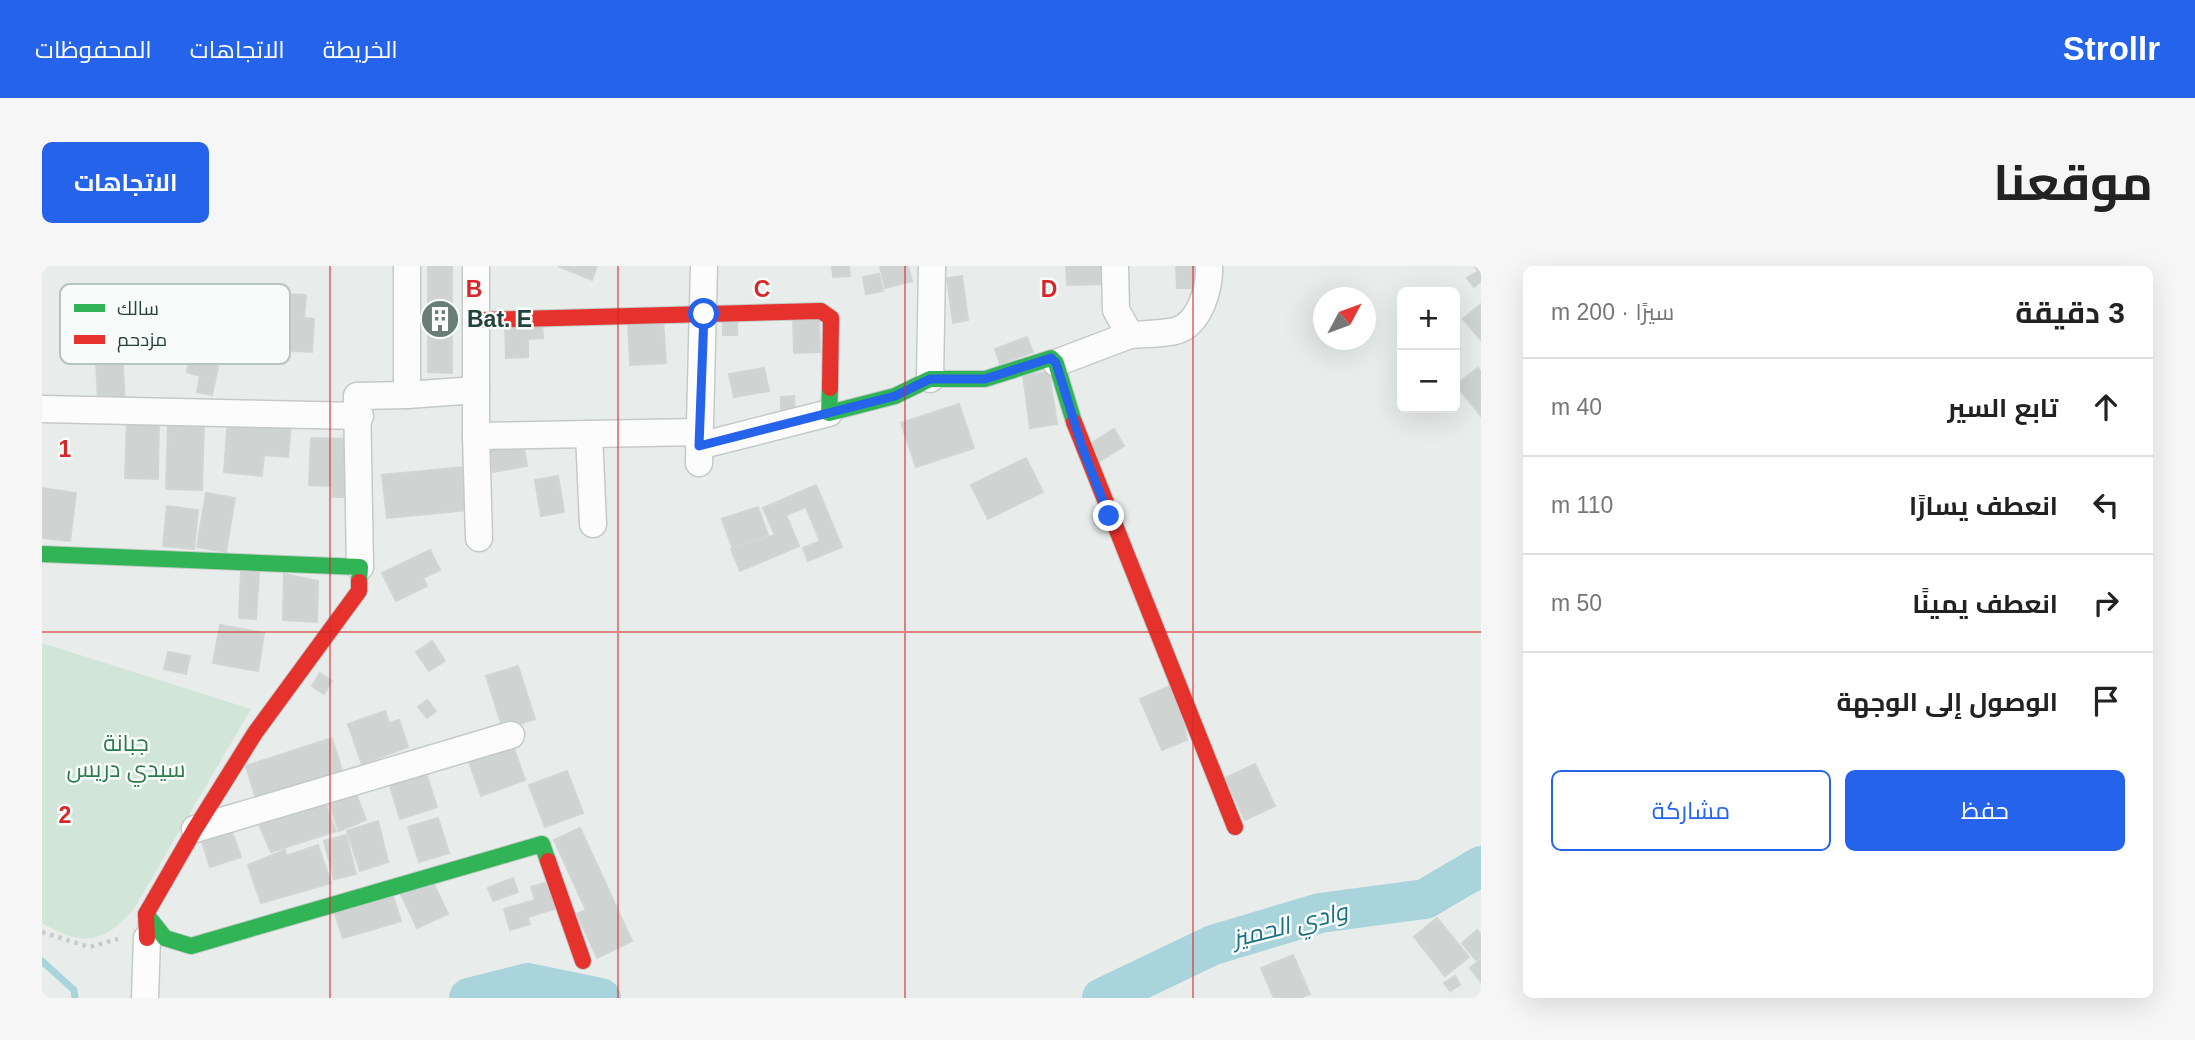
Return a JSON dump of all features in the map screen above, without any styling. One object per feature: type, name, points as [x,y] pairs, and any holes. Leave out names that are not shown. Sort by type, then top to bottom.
[{"type":"street","points":[[407,266],[407,396]]},
{"type":"street","points":[[476,266],[479,538]]},
{"type":"street","points":[[699,447],[704,266]]},
{"type":"street","points":[[930,379],[932,266]]},
{"type":"street","points":[[1115,266],[1116,310],[1130,335]]},
{"type":"street","points":[[1056,363],[1130,335],[1178,331],[1197,314],[1209,279],[1209,266]]},
{"type":"street","points":[[477,320],[811,310],[831,318],[829,413]]},
{"type":"street","points":[[476,436],[589,434],[699,447],[895,396],[930,379],[985,379],[1051,358],[1056,363],[1082,447],[1235,827]]},
{"type":"street","points":[[145,998],[146,926],[195,829],[255,733],[359,591],[360,416],[357,396],[407,396],[476,390]]},
{"type":"street","points":[[42,409],[360,416]]},
{"type":"street","points":[[589,434],[593,524]]},
{"type":"street","points":[[42,554],[153,561],[360,567]]},
{"type":"street","points":[[195,829],[511,735]]},
{"type":"street","points":[[146,926],[165,938],[191,946],[542,844],[583,961]]},
{"type":"path","points":[[42,932],[89,947],[124,937],[146,926]]},
{"type":"green space","name":"جبانة سيدي دريس","points":[[42,643],[251,709],[135,907],[113,928],[92,938],[69,936],[42,923]]},
{"type":"building","name":"Bat. E","points":[[428,266],[452,266],[452,373],[428,372]]},
{"type":"building","points":[[558,266],[597,266],[592,280]]},
{"type":"building","points":[[832,266],[849,266],[850,276],[833,277]]},
{"type":"building","points":[[880,266],[908,266],[912,281],[885,288]]},
{"type":"building","points":[[1066,266],[1104,266],[1105,284],[1067,285]]},
{"type":"building","points":[[1176,266],[1200,266],[1200,288],[1177,288]]},
{"type":"building","points":[[1474,266],[1481,266],[1481,281],[1474,287],[1467,278],[1478,271]]},
{"type":"building","points":[[879,274],[883,291],[866,294],[863,277]]},
{"type":"building","points":[[962,276],[968,320],[953,323],[947,278]]},
{"type":"building","points":[[290,294],[306,295],[304,318],[314,319],[312,352],[290,351]]},
{"type":"building","points":[[1481,304],[1480,308],[1481,340],[1463,319]]},
{"type":"building","points":[[723,316],[737,316],[737,335],[723,335]]},
{"type":"building","points":[[819,316],[820,352],[794,353],[793,317]]},
{"type":"building","points":[[663,320],[666,363],[630,365],[628,322]]},
{"type":"building","points":[[542,324],[543,338],[528,339],[528,357],[506,358],[505,325]]},
{"type":"building","points":[[1027,337],[1033,352],[1000,364],[995,349]]},
{"type":"building","points":[[96,364],[123,364],[125,403],[98,404]]},
{"type":"building","points":[[188,364],[219,364],[212,395],[197,392],[200,376],[187,372]]},
{"type":"building","points":[[764,368],[769,391],[734,397],[729,374]]},
{"type":"building","points":[[1478,368],[1481,372],[1481,416],[1460,390],[1460,382]]},
{"type":"building","points":[[1049,372],[1057,424],[1030,428],[1023,375]]},
{"type":"building","points":[[794,396],[795,414],[781,414],[781,397]]},
{"type":"building","points":[[959,404],[974,448],[916,467],[901,423]]},
{"type":"building","points":[[228,418],[291,424],[288,457],[264,455],[262,476],[224,472]]},
{"type":"building","points":[[127,421],[159,423],[158,479],[125,478]]},
{"type":"building","points":[[168,423],[204,425],[202,490],[166,489]]},
{"type":"building","points":[[1114,429],[1124,446],[1095,464],[1085,447]]},
{"type":"building","points":[[311,438],[348,439],[346,497],[332,497],[332,486],[309,485]]},
{"type":"building","points":[[523,441],[527,466],[493,472],[488,447]]},
{"type":"building","points":[[1026,458],[1043,492],[988,519],[971,485]]},
{"type":"building","points":[[464,467],[468,510],[387,518],[382,475]]},
{"type":"building","points":[[558,476],[564,512],[541,516],[535,480]]},
{"type":"building","points":[[816,485],[842,547],[808,561],[803,548],[820,541],[806,507],[786,515],[799,546],[740,571],[731,549],[775,535],[763,508]]},
{"type":"building","points":[[42,488],[76,493],[70,541],[42,538]]},
{"type":"building","points":[[206,493],[235,498],[226,552],[197,547]]},
{"type":"building","points":[[167,506],[198,510],[194,549],[163,546]]},
{"type":"building","points":[[758,507],[768,535],[732,547],[722,519]]},
{"type":"building","points":[[430,550],[440,570],[423,578],[427,586],[396,601],[382,573]]},
{"type":"building","points":[[241,571],[259,572],[256,619],[239,618]]},
{"type":"building","points":[[284,574],[318,581],[317,622],[283,620]]},
{"type":"building","points":[[220,625],[264,633],[258,671],[213,663]]},
{"type":"building","points":[[432,641],[445,661],[429,671],[416,652]]},
{"type":"building","points":[[168,652],[190,656],[186,674],[164,669]]},
{"type":"building","points":[[518,666],[535,719],[503,729],[486,676]]},
{"type":"building","points":[[320,673],[332,681],[324,694],[312,686]]},
{"type":"building","points":[[1175,684],[1187,740],[1162,750],[1140,699]]},
{"type":"building","points":[[427,700],[436,711],[427,718],[418,707]]},
{"type":"building","points":[[385,711],[389,723],[399,720],[408,747],[362,764],[348,724]]},
{"type":"building","points":[[332,738],[343,774],[257,802],[246,766]]},
{"type":"building","points":[[512,743],[525,780],[481,796],[468,759]]},
{"type":"building","points":[[1255,764],[1275,806],[1245,820],[1225,778]]},
{"type":"building","points":[[424,767],[437,807],[400,819],[388,779]]},
{"type":"building","points":[[567,771],[583,813],[545,827],[529,785]]},
{"type":"building","points":[[353,786],[366,820],[339,831],[326,796]]},
{"type":"building","points":[[323,797],[336,831],[271,852],[257,820]]},
{"type":"building","points":[[438,818],[449,853],[419,862],[408,827]]},
{"type":"building","points":[[378,821],[388,862],[360,871],[347,831]]},
{"type":"building","points":[[229,823],[241,857],[210,867],[199,833]]},
{"type":"building","points":[[580,828],[632,941],[597,958],[577,914],[586,910],[554,840]]},
{"type":"building","points":[[346,835],[356,874],[334,879],[324,841]]},
{"type":"building","points":[[318,845],[331,883],[261,903],[248,865],[285,850],[286,856]]},
{"type":"building","points":[[428,872],[448,914],[417,928],[397,886]]},
{"type":"building","points":[[513,878],[518,892],[493,901],[488,888]]},
{"type":"building","points":[[549,882],[557,908],[528,917],[530,924],[510,930],[504,909],[535,900],[531,887]]},
{"type":"building","points":[[389,884],[401,921],[343,938],[331,902]]},
{"type":"building","points":[[1437,918],[1469,957],[1445,976],[1414,937]]},
{"type":"building","points":[[1477,930],[1481,935],[1481,956],[1476,960],[1462,943]]},
{"type":"building","points":[[1293,955],[1310,994],[1299,998],[1274,998],[1261,968]]},
{"type":"building","points":[[1481,959],[1481,982],[1470,968]]},
{"type":"building","points":[[1455,976],[1460,985],[1450,991],[1444,983]]},
{"type":"waterway","name":"وادي الحميز","points":[[1102,998],[1213,945],[1320,913],[1425,899],[1481,866]]},
{"type":"waterway","points":[[42,961],[74,990],[75,998]]},
{"type":"waterway","name":"وادي الحميز","points":[[469,998],[528,983],[601,998]]},
{"type":"traffic: fast","points":[[830,388],[829,413],[895,396],[930,379],[985,379],[1051,358],[1056,363],[1074,422]]},
{"type":"traffic: fast","points":[[42,554],[360,567],[359,582]]},
{"type":"traffic: fast","points":[[146,914],[165,938],[191,946],[542,844],[548,861]]},
{"type":"traffic: jam","points":[[477,320],[821,311],[831,318],[830,388]]},
{"type":"traffic: jam","points":[[1074,422],[1235,827]]},
{"type":"traffic: jam","points":[[147,938],[146,914],[195,829],[255,733],[359,591],[359,582]]},
{"type":"traffic: jam","points":[[548,861],[583,961]]},
{"type":"place","name":"Bat. E","points":[[440,319]]},
{"type":"route","points":[[704,314],[699,446],[895,396],[930,379],[985,379],[1051,358],[1056,363],[1082,447],[1109,516]]}]
